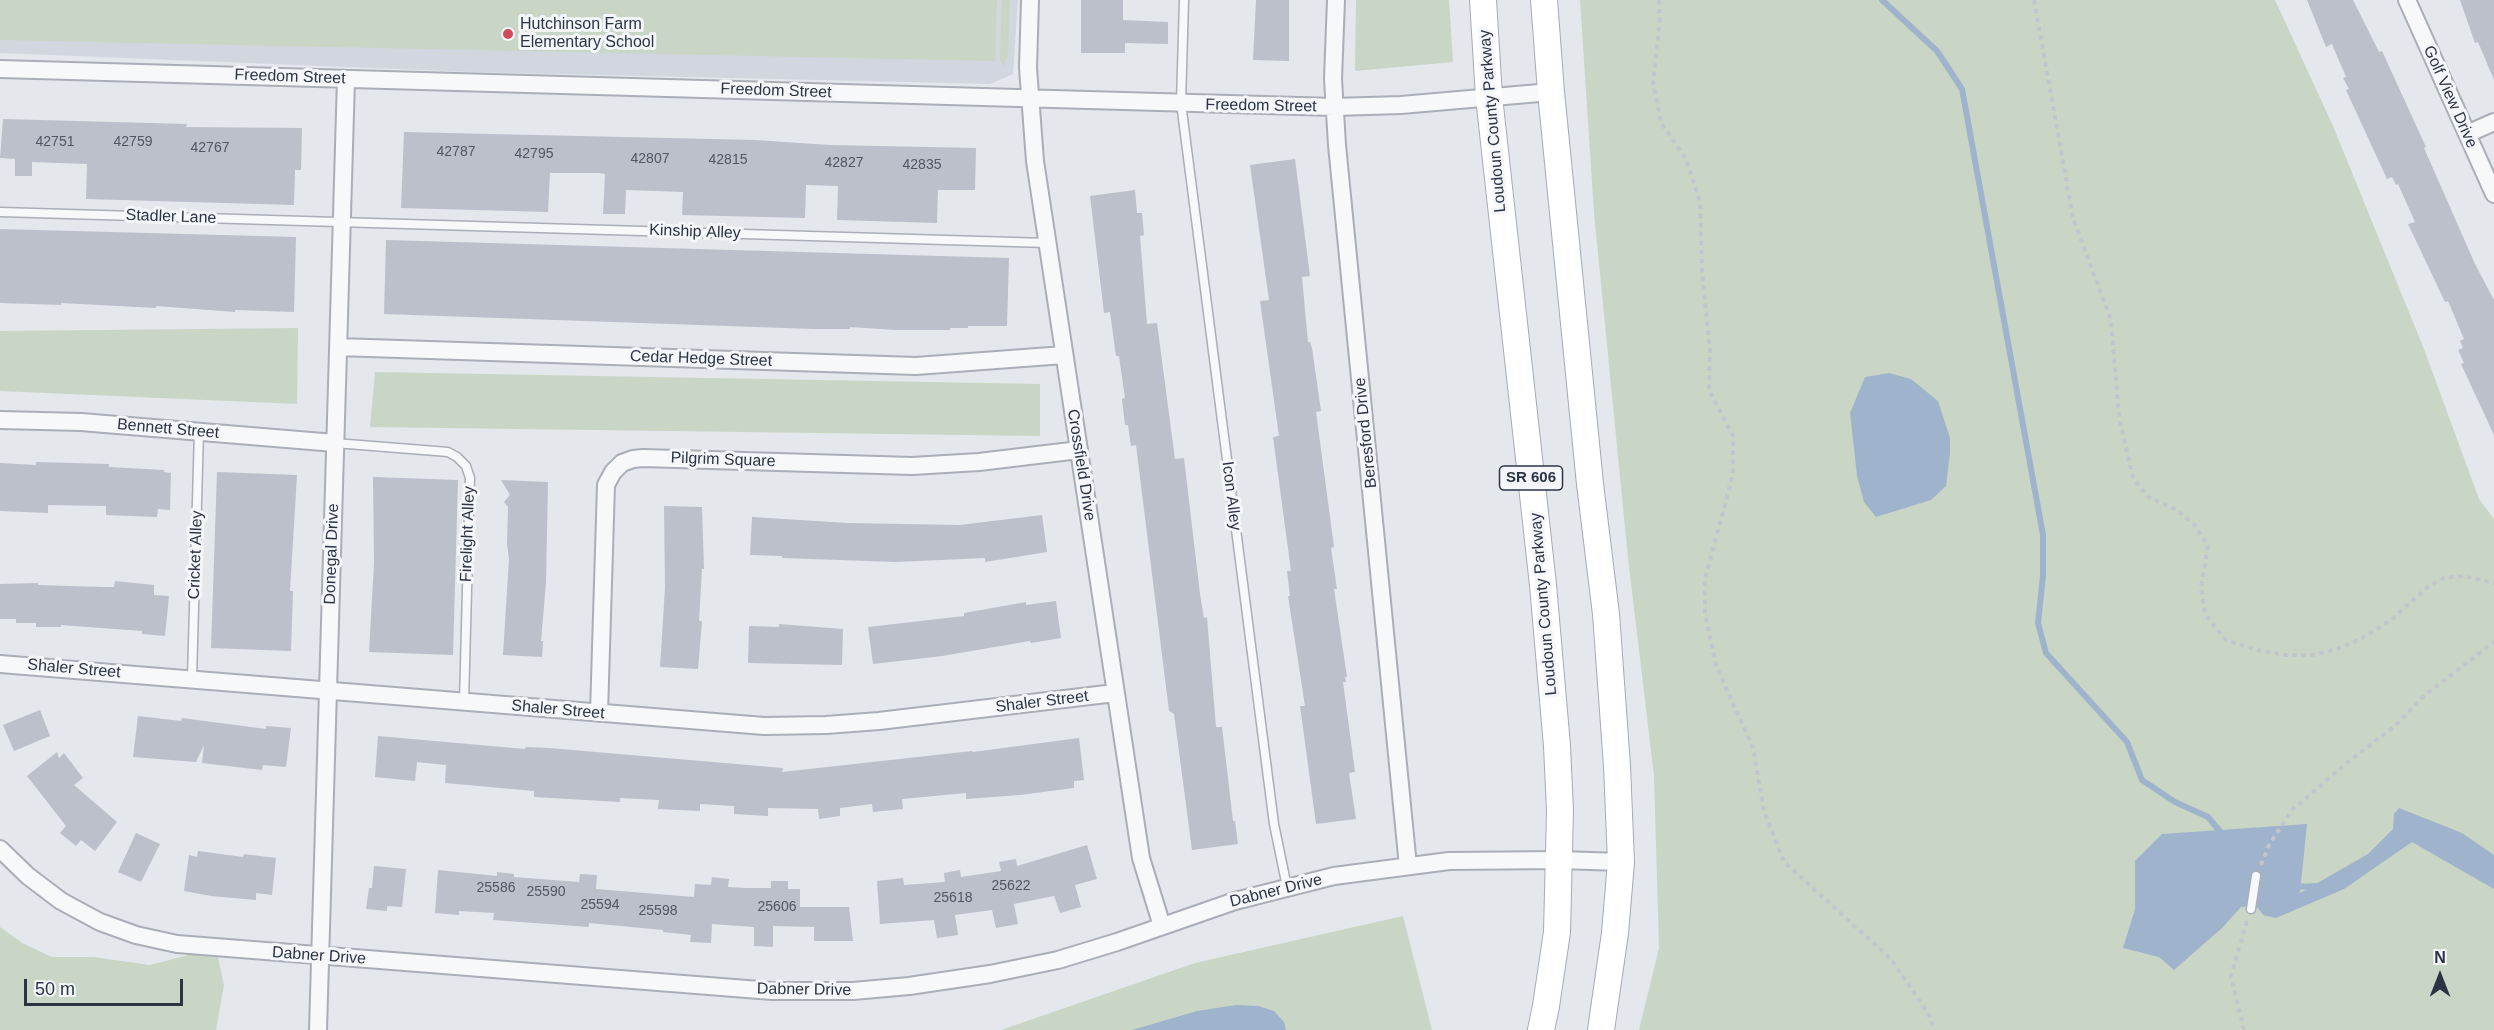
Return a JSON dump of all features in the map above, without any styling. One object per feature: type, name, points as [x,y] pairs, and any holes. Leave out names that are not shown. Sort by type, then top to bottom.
[{"type":"main road","name":"Loudoun County Parkway","points":[[1483,0],[1489,98],[1543,585],[1557,746],[1560,860],[1557,932],[1541,1030]]},
{"type":"main road","points":[[1544,0],[1590,484],[1606,614],[1617,766],[1621,862],[1615,933],[1601,1030]]},
{"type":"street","name":"Crossfield Drive","points":[[1030,0],[1029,99],[1035,162],[1141,858],[1161,926]]},
{"type":"street","name":"Beresford Drive","points":[[1336,0],[1334,107],[1408,866]]},
{"type":"street","name":"Golf View Drive","points":[[2407,0],[2494,194]]},
{"type":"street","name":"Freedom Street","points":[[0,69],[1334,107],[1551,92]]},
{"type":"street","name":"Donegal Drive","points":[[318,1030],[346,79]]},
{"type":"street","points":[[2467,134],[2494,122]]},
{"type":"street","name":"Cedar Hedge Street","points":[[338,347],[916,366],[1064,355]]},
{"type":"street","name":"Bennett Street","points":[[0,420],[81,422],[335,443]]},
{"type":"street","name":"Pilgrim Square","points":[[599,713],[606,485],[613,472],[622,464],[643,458],[912,466],[979,462],[1079,450]]},
{"type":"street","name":"Shaler Street","points":[[0,664],[764,726],[826,725],[1115,693]]},
{"type":"street","name":"Dabner Drive","points":[[0,849],[28,876],[61,901],[100,922],[136,935],[177,944],[772,991],[853,991],[909,986],[990,974],[1058,960],[1235,901],[1334,876],[1408,866],[1485,860],[1621,862]]},
{"type":"lane","name":"Icon Alley","points":[[1184,0],[1180,104],[1274,824],[1287,887]]},
{"type":"lane","name":"Stadler Lane","points":[[0,212],[342,222]]},
{"type":"lane","name":"Kinship Alley","points":[[342,222],[1047,243]]},
{"type":"lane","name":"Cricket Alley","points":[[192,678],[199,431]]},
{"type":"lane","name":"Firelight Alley","points":[[335,443],[448,452],[466,466],[470,478],[464,702]]},
{"type":"lane","points":[[2251,909],[2256,876]]},
{"type":"path","points":[[1659,0],[1660,18],[1653,83],[1661,123],[1686,159],[1700,202],[1702,272],[1710,350],[1709,390],[1733,436],[1733,474],[1705,579],[1705,614],[1716,665],[1753,748],[1764,811],[1784,862],[1891,959],[1928,1013],[1935,1030]]},
{"type":"path","points":[[2034,0],[2073,218],[2110,320],[2119,417],[2133,478],[2148,497],[2175,509],[2194,524],[2208,546],[2201,587],[2205,614],[2226,640],[2285,656],[2312,655],[2337,649],[2361,639],[2391,621],[2429,586],[2444,578],[2463,576],[2494,583]]},
{"type":"path","points":[[2256,876],[2269,845],[2292,810],[2354,757],[2394,727],[2425,695],[2494,642]]},
{"type":"path","points":[[2244,1030],[2231,976],[2251,909]]},
{"type":"shaded area","name":"Hutchinson Farm Elementary School","points":[[0,0],[1018,0],[1013,74],[990,84],[471,72],[0,53]]},
{"type":"green space","name":"Hutchinson Farm Elementary School","points":[[0,0],[997,0],[995,61],[0,40]]},
{"type":"green space","points":[[1002,0],[1010,0],[1008,54],[1004,66],[1000,60]]},
{"type":"green space","points":[[1356,0],[1449,0],[1453,62],[1355,71]]},
{"type":"green space","points":[[1580,0],[2275,0],[2333,126],[2424,349],[2479,499],[2494,519],[2494,1030],[1639,1030],[1659,948],[1654,776],[1628,558],[1594,213]]},
{"type":"green space","points":[[298,328],[297,404],[0,391],[0,331]]},
{"type":"green space","points":[[375,372],[1040,384],[1040,436],[370,427]]},
{"type":"green space","points":[[1403,916],[1432,1030],[1001,1030],[1195,963]]},
{"type":"green space","points":[[0,927],[22,943],[52,957],[93,957],[150,965],[216,948],[224,985],[216,1030],[0,1030]]},
{"type":"water","points":[[1889,373],[1911,379],[1938,401],[1950,438],[1950,453],[1946,486],[1931,500],[1876,517],[1864,502],[1857,476],[1850,413],[1865,377]]},
{"type":"water","points":[[2399,808],[2462,833],[2494,855],[2494,889],[2412,842],[2344,889],[2276,918],[2263,915],[2258,908],[2252,906],[2241,907],[2222,928],[2174,970],[2159,957],[2123,948],[2135,909],[2135,861],[2162,834],[2307,824],[2300,893],[2368,854],[2393,829],[2394,814]]},
{"type":"water","points":[[1236,1005],[1258,1006],[1274,1011],[1284,1022],[1286,1030],[1132,1030],[1197,1011]]},
{"type":"building","points":[[1081,0],[1123,0],[1123,20],[1168,22],[1168,44],[1125,43],[1125,53],[1081,53]]},
{"type":"building","points":[[1256,0],[1289,0],[1289,61],[1253,60]]},
{"type":"building","points":[[2307,0],[2353,0],[2379,52],[2382,51],[2426,147],[2424,148],[2475,264],[2494,300],[2494,435],[2461,364],[2464,363],[2458,350],[2463,348],[2460,341],[2464,339],[2448,301],[2445,302],[2408,224],[2415,222],[2398,184],[2396,185],[2392,177],[2387,179],[2346,90],[2349,89],[2343,78],[2346,77],[2332,44],[2326,47]]},
{"type":"building","points":[[2460,0],[2494,0],[2494,80],[2478,42],[2475,43]]},
{"type":"building","points":[[3,119],[187,124],[186,127],[302,128],[301,170],[295,170],[294,205],[86,199],[87,164],[32,162],[32,176],[15,176],[15,159],[0,158]]},
{"type":"building","points":[[404,132],[755,140],[830,145],[976,148],[975,190],[938,190],[937,223],[837,220],[838,186],[806,185],[805,218],[682,215],[683,192],[626,190],[625,214],[603,214],[605,174],[598,173],[550,173],[548,212],[401,208]]},
{"type":"building","points":[[1295,159],[1310,276],[1302,277],[1308,342],[1312,348],[1321,411],[1316,412],[1334,547],[1331,548],[1337,589],[1334,589],[1347,677],[1345,677],[1346,682],[1343,682],[1355,772],[1349,773],[1356,819],[1316,824],[1300,706],[1305,706],[1288,596],[1290,596],[1287,571],[1291,571],[1273,437],[1279,436],[1260,301],[1269,300],[1250,165]]},
{"type":"building","points":[[1135,190],[1137,213],[1142,213],[1144,235],[1140,236],[1147,324],[1157,323],[1175,459],[1184,458],[1200,594],[1204,618],[1207,617],[1216,727],[1222,727],[1233,821],[1235,821],[1238,844],[1192,850],[1174,714],[1169,711],[1136,445],[1131,446],[1128,425],[1125,425],[1122,399],[1125,398],[1110,312],[1104,313],[1090,196]]},
{"type":"building","points":[[0,229],[296,237],[294,312],[235,310],[235,312],[156,306],[156,308],[61,303],[61,305],[0,303]]},
{"type":"building","points":[[386,240],[1009,258],[1007,326],[968,326],[968,328],[950,328],[950,330],[850,327],[850,329],[813,329],[384,314]]},
{"type":"building","points":[[36,462],[109,464],[109,467],[164,470],[164,472],[171,473],[170,510],[158,509],[157,517],[106,515],[106,506],[48,505],[48,513],[0,511],[0,463],[36,465]]},
{"type":"building","points":[[217,472],[297,475],[290,591],[293,591],[291,651],[211,648]]},
{"type":"building","points":[[373,477],[458,480],[453,655],[369,652],[374,563]]},
{"type":"building","points":[[501,480],[548,482],[542,657],[503,655],[509,559],[508,507],[504,502],[510,495]]},
{"type":"building","points":[[664,506],[702,507],[704,569],[702,569],[699,621],[702,621],[698,669],[660,667],[665,588]]},
{"type":"building","points":[[1042,515],[1047,552],[985,562],[985,558],[896,562],[750,555],[752,517],[848,523],[960,525]]},
{"type":"building","points":[[115,581],[154,585],[154,595],[169,596],[165,636],[142,634],[142,631],[61,625],[61,627],[36,627],[36,623],[16,623],[16,619],[0,619],[0,584],[38,583],[38,585],[114,587]]},
{"type":"building","points":[[1056,601],[1061,638],[873,664],[868,627],[964,616],[964,613],[1026,602],[1026,605]]},
{"type":"building","points":[[779,624],[843,629],[842,665],[748,663],[749,626],[779,627]]},
{"type":"building","points":[[40,710],[50,736],[14,751],[3,725]]},
{"type":"building","points":[[138,716],[181,721],[182,718],[266,729],[266,726],[291,728],[286,767],[263,765],[262,770],[202,763],[204,745],[196,762],[133,757]]},
{"type":"building","points":[[378,736],[783,768],[782,772],[973,752],[1079,738],[1084,780],[1074,781],[1074,788],[1020,795],[966,799],[966,793],[902,799],[903,809],[873,812],[872,804],[840,808],[840,816],[819,819],[818,809],[768,808],[768,816],[734,814],[734,806],[700,804],[700,811],[658,809],[659,800],[620,798],[620,802],[534,797],[534,791],[445,783],[446,765],[417,762],[415,781],[375,777]]},
{"type":"building","points":[[57,752],[59,758],[64,753],[83,778],[74,785],[117,822],[95,851],[81,840],[76,846],[60,833],[66,826],[27,776]]},
{"type":"building","points":[[136,833],[160,844],[141,882],[118,872]]},
{"type":"building","points":[[1087,845],[1097,879],[1075,885],[1081,907],[1060,913],[1054,896],[1014,904],[1018,924],[996,928],[992,910],[955,915],[958,935],[937,938],[934,920],[880,924],[877,881],[903,878],[904,885],[945,882],[944,873],[960,870],[961,877],[1001,871],[999,862],[1016,859],[1017,866]]},
{"type":"building","points":[[198,851],[243,857],[244,854],[276,858],[272,895],[256,893],[256,900],[184,891],[189,855],[197,857]]},
{"type":"building","points":[[374,866],[406,869],[402,907],[387,906],[387,911],[366,909],[369,888],[372,888]]},
{"type":"building","points":[[438,870],[497,876],[497,872],[514,874],[514,877],[579,882],[580,874],[597,875],[596,889],[694,897],[695,884],[711,885],[712,877],[729,879],[728,887],[746,888],[771,888],[771,881],[788,881],[788,889],[800,889],[800,907],[849,907],[853,941],[814,941],[814,927],[773,926],[773,947],[754,946],[754,927],[712,924],[711,943],[690,942],[691,935],[663,932],[663,930],[589,923],[589,927],[493,920],[494,913],[459,911],[459,915],[435,913]]},
{"type":"waterway","points":[[1882,0],[1937,51],[1962,89],[2043,535],[2043,576],[2038,623],[2046,653],[2127,742],[2142,780],[2175,802],[2208,817],[2223,835]]},
{"type":"waterway","points":[[2293,887],[2319,886]]},
{"type":"place","name":"Hutchinson Farm Elementary School","points":[[508,34]]}]
